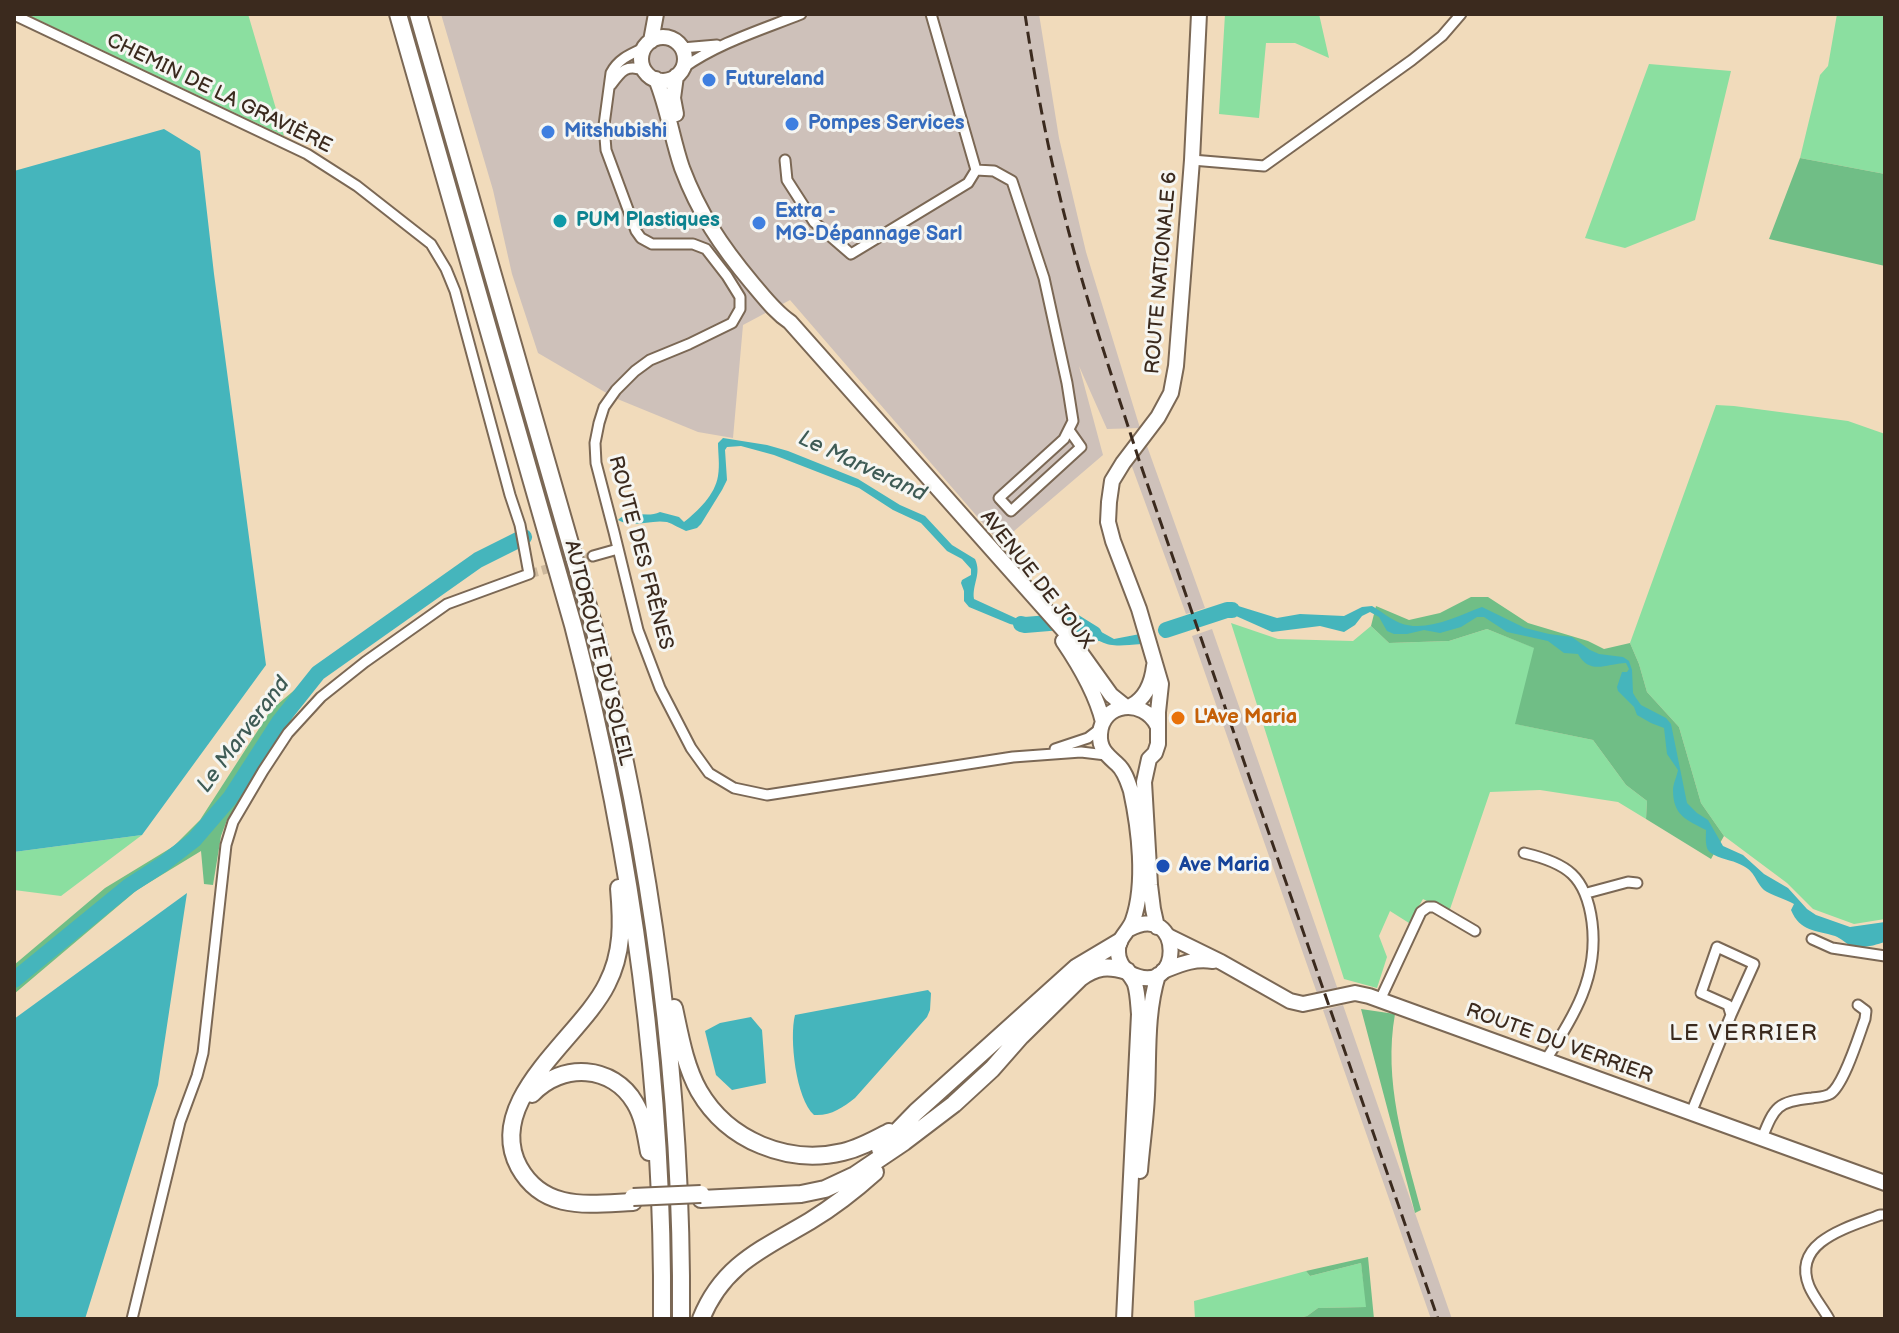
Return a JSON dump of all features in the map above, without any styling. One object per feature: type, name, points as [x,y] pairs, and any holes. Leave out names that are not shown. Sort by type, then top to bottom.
[{"type":"highway","name":"AUTOROUTE DU SOLEIL","points":[[398,14],[565,595],[591,692],[612,794],[640,962],[652,1071],[660,1204],[662,1319]]},
{"type":"highway","name":"AUTOROUTE DU SOLEIL","points":[[418,14],[592,620],[632,791],[666,1014],[674,1097],[681,1319]]},
{"type":"highway","points":[[612,794],[621,913],[617,961],[606,987],[587,1016],[527,1088],[515,1111],[511,1136],[513,1153],[530,1183],[546,1195],[570,1203],[786,1195],[825,1189],[855,1175],[954,1104],[1088,972],[1102,967],[1128,972]]},
{"type":"highway","points":[[654,927],[689,1069],[705,1101],[730,1127],[771,1150],[794,1155],[825,1156],[873,1141],[916,1112]]},
{"type":"highway","points":[[701,1197],[797,1189],[831,1181],[853,1170],[886,1144],[916,1112],[1077,967],[1124,935]]},
{"type":"highway","points":[[633,1200],[568,1197],[547,1189],[530,1174],[518,1146],[518,1123],[527,1100],[538,1087],[561,1075],[582,1071],[602,1075],[623,1087],[641,1117],[660,1204]]},
{"type":"highway","points":[[701,1319],[713,1295],[736,1266],[836,1204],[874,1173],[904,1142]]},
{"type":"main road","points":[[656,14],[641,58],[650,75],[667,80],[679,72],[684,61],[665,22],[665,14]]},
{"type":"main road","name":"ROUTE NATIONALE 6","points":[[1158,727],[1161,684],[1144,625],[1113,541],[1108,522],[1109,502],[1112,481],[1117,472],[1158,417],[1171,393],[1176,366],[1192,160],[1199,14]]},
{"type":"main road","points":[[647,44],[657,38],[677,44]]},
{"type":"main road","name":"AVENUE DE JOUX","points":[[679,72],[673,88],[676,113],[707,205],[739,253],[786,310],[790,322]]},
{"type":"main road","name":"AVENUE DE JOUX","points":[[650,75],[664,98],[682,167],[698,205],[713,234],[731,258],[778,314],[790,322],[955,507],[987,552],[1062,634],[1111,695],[1128,706]]},
{"type":"main road","name":"AVENUE DE JOUX","points":[[1062,634],[1086,677],[1100,710],[1102,725]]},
{"type":"main road","name":"ROUTE NATIONALE 6","points":[[1128,706],[1143,697],[1151,682],[1153,652]]},
{"type":"main road","points":[[1124,1319],[1139,1014],[1135,984],[1118,955],[1133,919],[1138,891],[1139,853],[1129,784],[1100,742],[1102,725],[1109,715],[1128,706],[1150,715],[1158,727],[1158,744],[1149,759],[1144,780],[1145,810],[1151,897],[1162,932],[1170,942],[1172,955],[1155,986],[1148,1032],[1147,1113],[1140,1169],[1133,1319]]},
{"type":"main road","points":[[1111,759],[1133,766],[1149,759]]},
{"type":"main road","points":[[1124,935],[1143,924],[1162,932]]},
{"type":"main road","name":"ROUTE DU VERRIER","points":[[1162,932],[1290,1001],[1303,1004],[1355,993],[1380,1000],[1885,1183]]},
{"type":"main road","points":[[1128,972],[1147,978],[1188,961],[1221,962]]},
{"type":"street","points":[[679,72],[695,59],[724,45],[801,14]]},
{"type":"street","points":[[785,160],[787,180],[814,222],[851,254],[968,183],[976,170],[931,14]]},
{"type":"street","points":[[1192,160],[1264,166],[1412,60],[1442,36],[1461,14]]},
{"type":"street","name":"CHEMIN DE LA GRAVIÈRE","points":[[14,15],[307,154],[357,186],[431,244],[455,291],[520,525],[529,574],[447,604],[321,697],[288,733],[233,822],[226,845],[203,1053],[180,1122],[132,1319]]},
{"type":"street","name":"ROUTE DES FRÊNES","points":[[647,44],[623,59],[611,73],[604,125],[606,150],[641,238],[652,244],[693,244],[706,249],[727,276],[741,303],[732,323],[642,365],[609,398],[595,443],[596,463],[638,630],[660,688],[691,748],[709,773],[734,788],[767,795],[1044,753],[1081,752],[1111,759]]},
{"type":"street","points":[[677,44],[724,45]]},
{"type":"street","points":[[609,88],[624,69],[636,67],[650,75]]},
{"type":"street","points":[[976,170],[994,171],[1012,181],[1044,278],[1073,421],[1064,439],[999,498],[1011,511],[1081,447],[1069,430]]},
{"type":"street","points":[[593,556],[618,549]]},
{"type":"street","name":"ROUTE DES FRÊNES","points":[[1044,753],[1088,738],[1102,725]]},
{"type":"street","points":[[1524,853],[1547,858],[1577,879],[1587,893],[1594,937],[1592,964],[1582,995],[1568,1026],[1545,1061]]},
{"type":"street","points":[[1587,893],[1628,882],[1637,883]]},
{"type":"street","points":[[1380,1000],[1421,912],[1434,907],[1475,931]]},
{"type":"street","points":[[1812,939],[1832,948],[1885,956]]},
{"type":"street","points":[[1691,1113],[1754,964],[1717,947],[1701,993],[1728,1005],[1731,1015]]},
{"type":"street","points":[[1762,1138],[1779,1106],[1790,1101],[1821,1097],[1840,1084],[1865,1019],[1866,1011],[1858,1005]]},
{"type":"street","points":[[1829,1319],[1809,1288],[1807,1262],[1813,1250],[1823,1239],[1885,1215]]},
{"type":"shaded area","points":[[441,14],[1039,14],[1059,138],[1086,252],[1140,428],[1107,429],[1079,366],[1103,455],[1000,543],[790,300],[743,325],[733,438],[698,432],[615,398],[538,353],[512,274],[493,190]]},
{"type":"shaded area","points":[[1147,446],[1205,608],[1186,614],[1131,464]]},
{"type":"shaded area","points":[[1212,629],[1338,990],[1318,996],[1192,636]]},
{"type":"shaded area","points":[[1343,1005],[1452,1319],[1431,1319],[1323,1010]]},
{"type":"green space","points":[[26,14],[248,14],[284,136]]},
{"type":"green space","points":[[1225,14],[1319,14],[1329,58],[1295,43],[1266,43],[1259,118],[1219,114]]},
{"type":"green space","points":[[1837,14],[1885,14],[1885,174],[1800,158],[1820,75],[1828,66]]},
{"type":"green space","points":[[1649,64],[1731,71],[1695,220],[1625,248],[1585,238]]},
{"type":"green space","points":[[1800,158],[1885,174],[1885,266],[1769,239]]},
{"type":"green space","points":[[1716,405],[1848,421],[1885,434],[1885,919],[1854,924],[1813,909],[1787,883],[1724,836],[1701,803],[1679,727],[1647,692],[1630,643]]},
{"type":"green space","points":[[1471,597],[1488,597],[1528,623],[1604,649],[1630,643],[1647,692],[1679,727],[1701,803],[1724,836],[1711,859],[1646,819],[1647,801],[1626,785],[1593,740],[1515,724],[1534,648],[1487,629],[1449,641],[1389,643],[1371,626],[1376,606],[1409,620],[1440,613]]},
{"type":"green space","points":[[1231,623],[1278,639],[1353,641],[1371,626],[1389,643],[1449,641],[1487,629],[1535,648],[1516,724],[1593,740],[1626,785],[1647,801],[1646,819],[1618,802],[1540,790],[1490,792],[1449,912],[1423,899],[1409,923],[1390,911],[1379,936],[1387,957],[1377,988],[1344,979]]},
{"type":"green space","points":[[298,687],[291,722],[227,820],[221,836],[213,885],[204,884],[201,851],[137,890],[14,994],[14,965],[105,888],[174,846],[200,820],[271,710]]},
{"type":"green space","points":[[142,835],[61,896],[14,890],[14,852]]},
{"type":"green space","points":[[1361,1009],[1395,1014],[1393,1089],[1421,1210],[1415,1213]]},
{"type":"green space","points":[[1368,1257],[1374,1319],[1294,1319],[1307,1316],[1318,1308],[1366,1307],[1361,1263],[1310,1276],[1306,1271]]},
{"type":"green space","points":[[1361,1263],[1367,1307],[1318,1308],[1307,1316],[1294,1319],[1195,1319],[1194,1301],[1306,1271],[1310,1276]]},
{"type":"water","points":[[164,129],[200,151],[266,665],[142,835],[14,852],[14,171]]},
{"type":"water","points":[[723,438],[788,451],[858,479],[900,505],[925,516],[952,545],[975,559],[978,569],[974,599],[1022,621],[1035,617],[1043,631],[1010,624],[969,607],[964,601],[961,583],[971,575],[971,569],[962,559],[947,551],[921,523],[893,510],[859,488],[774,455],[741,446],[727,447],[725,450],[727,480],[697,528],[686,531],[667,522],[630,524],[618,520],[628,515],[660,512],[679,517],[684,522],[700,508],[713,490],[719,472],[718,443]]},
{"type":"water","points":[[1226,605],[1277,618],[1300,614],[1344,616],[1362,607],[1372,606],[1410,626],[1431,625],[1482,607],[1525,628],[1572,637],[1599,654],[1623,657],[1629,661],[1633,693],[1641,705],[1671,724],[1687,803],[1708,820],[1723,846],[1743,855],[1764,874],[1788,888],[1816,915],[1850,927],[1885,922],[1885,942],[1856,947],[1804,926],[1791,910],[1794,904],[1764,890],[1743,866],[1717,857],[1708,850],[1706,830],[1682,816],[1675,806],[1673,790],[1678,770],[1667,754],[1664,728],[1637,715],[1634,707],[1618,691],[1622,672],[1629,669],[1626,663],[1593,666],[1578,654],[1564,653],[1548,641],[1507,632],[1484,617],[1440,633],[1424,630],[1394,634],[1387,631],[1379,617],[1370,612],[1344,632],[1320,626],[1272,632],[1236,616],[1224,615],[1213,619],[1210,609]]},
{"type":"water","points":[[1077,622],[1085,623],[1114,639],[1140,634],[1142,644],[1102,642],[1078,628]]},
{"type":"water","points":[[187,893],[158,1085],[85,1319],[14,1319],[14,1019]]},
{"type":"water","points":[[928,990],[931,993],[927,1017],[855,1098],[831,1113],[814,1115],[798,1082],[793,1038],[795,1015]]},
{"type":"water","points":[[751,1017],[762,1030],[766,1083],[732,1090],[716,1075],[705,1031],[720,1023]]},
{"type":"waterway","name":"Le Marverand","points":[[14,980],[129,886],[194,840],[230,798],[279,722],[318,673],[478,560],[524,537]]},
{"type":"waterway","name":"Le Marverand","points":[[1166,630],[1232,610]]},
{"type":"waterway","name":"Le Marverand","points":[[1021,624],[1073,621],[1094,634]]},
{"type":"tunnel","points":[[529,574],[593,556]]},
{"type":"railway","points":[[1025,14],[1040,105],[1060,195],[1106,358],[1438,1319]]},
{"type":"place","name":"Futureland","points":[[709,80]]},
{"type":"place","name":"Pompes Services","points":[[792,124]]},
{"type":"place","name":"Mitshubishi","points":[[548,132]]},
{"type":"place","name":"PUM Plastiques","points":[[560,221]]},
{"type":"place","name":"Extra - MG-Dépannage Sarl","points":[[759,223]]},
{"type":"place","name":"L'Ave Maria","points":[[1178,718]]},
{"type":"place","name":"Ave Maria","points":[[1163,866]]},
{"type":"district","name":"LE VERRIER","points":[[1744,1034]]}]
